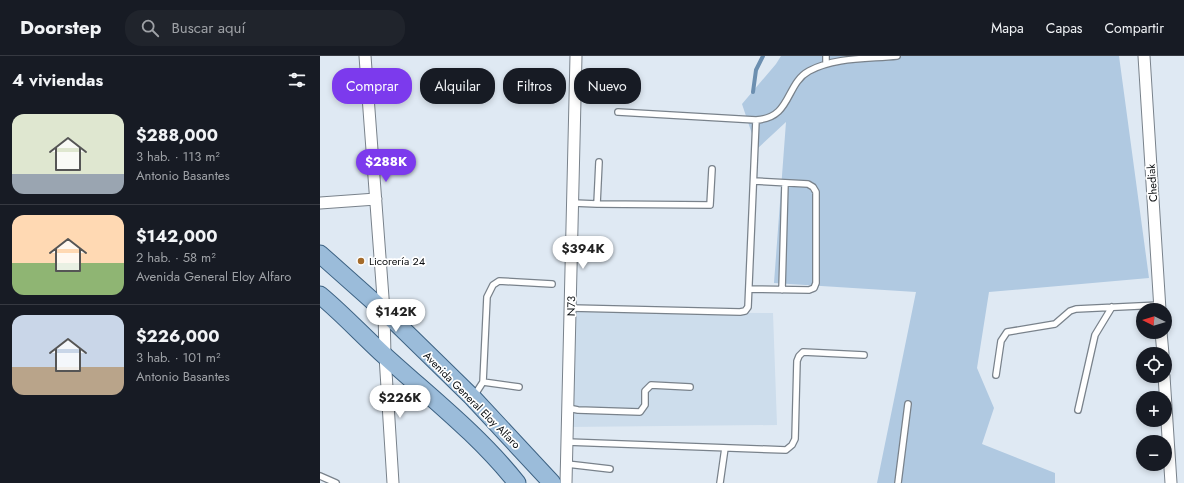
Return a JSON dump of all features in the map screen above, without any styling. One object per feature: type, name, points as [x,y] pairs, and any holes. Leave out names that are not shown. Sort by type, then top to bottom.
[{"type":"main road","name":"Avenida General Eloy Alfaro","points":[[320,254],[384,311],[472,397],[552,483]]},
{"type":"main road","points":[[320,295],[452,416],[500,462],[517,483]]},
{"type":"street","points":[[365,56],[384,311],[385,356],[393,483]]},
{"type":"street","name":"N73","points":[[566,483],[576,56]]},
{"type":"street","name":"Chediak","points":[[1144,56],[1160,303]]},
{"type":"street","points":[[320,203],[376,199]]},
{"type":"street","points":[[1164,383],[1170,483]]},
{"type":"lane","points":[[826,56],[826,64]]},
{"type":"lane","points":[[618,112],[756,120],[767,119],[779,112],[800,78],[809,71],[826,64],[897,56]]},
{"type":"lane","points":[[571,308],[745,311],[748,307],[750,289],[756,120]]},
{"type":"lane","points":[[597,204],[599,162]]},
{"type":"lane","points":[[573,203],[710,205],[712,169]]},
{"type":"lane","points":[[750,289],[809,290],[814,288],[816,283],[816,192],[813,187],[808,184],[754,180]]},
{"type":"lane","points":[[782,290],[785,183]]},
{"type":"lane","points":[[472,397],[483,382],[487,297],[493,285],[500,281],[552,284]]},
{"type":"lane","points":[[1078,410],[1095,335],[1112,308]]},
{"type":"lane","points":[[996,375],[1001,341],[1007,332],[1055,324],[1070,311],[1076,309],[1136,308]]},
{"type":"lane","points":[[567,442],[786,450],[792,445],[795,439],[797,361],[799,356],[803,352],[864,355]]},
{"type":"lane","points":[[483,382],[519,387]]},
{"type":"lane","points":[[568,408],[578,410],[640,412],[645,405],[645,391],[651,385],[690,387]]},
{"type":"lane","points":[[898,483],[908,404]]},
{"type":"lane","points":[[720,483],[725,448]]},
{"type":"lane","points":[[567,464],[610,469]]},
{"type":"lane","points":[[320,476],[336,483]]},
{"type":"shaded area","points":[[781,56],[1119,56],[1149,278],[989,292],[977,368],[994,408],[982,444],[1055,473],[1055,483],[877,483],[916,292],[774,283],[786,122],[757,149],[742,104]]},
{"type":"shaded area","points":[[571,312],[773,313],[777,425],[568,427]]},
{"type":"waterway","points":[[753,92],[756,70],[763,56]]},
{"type":"place","name":"Licorería 24","points":[[361,261]]}]
